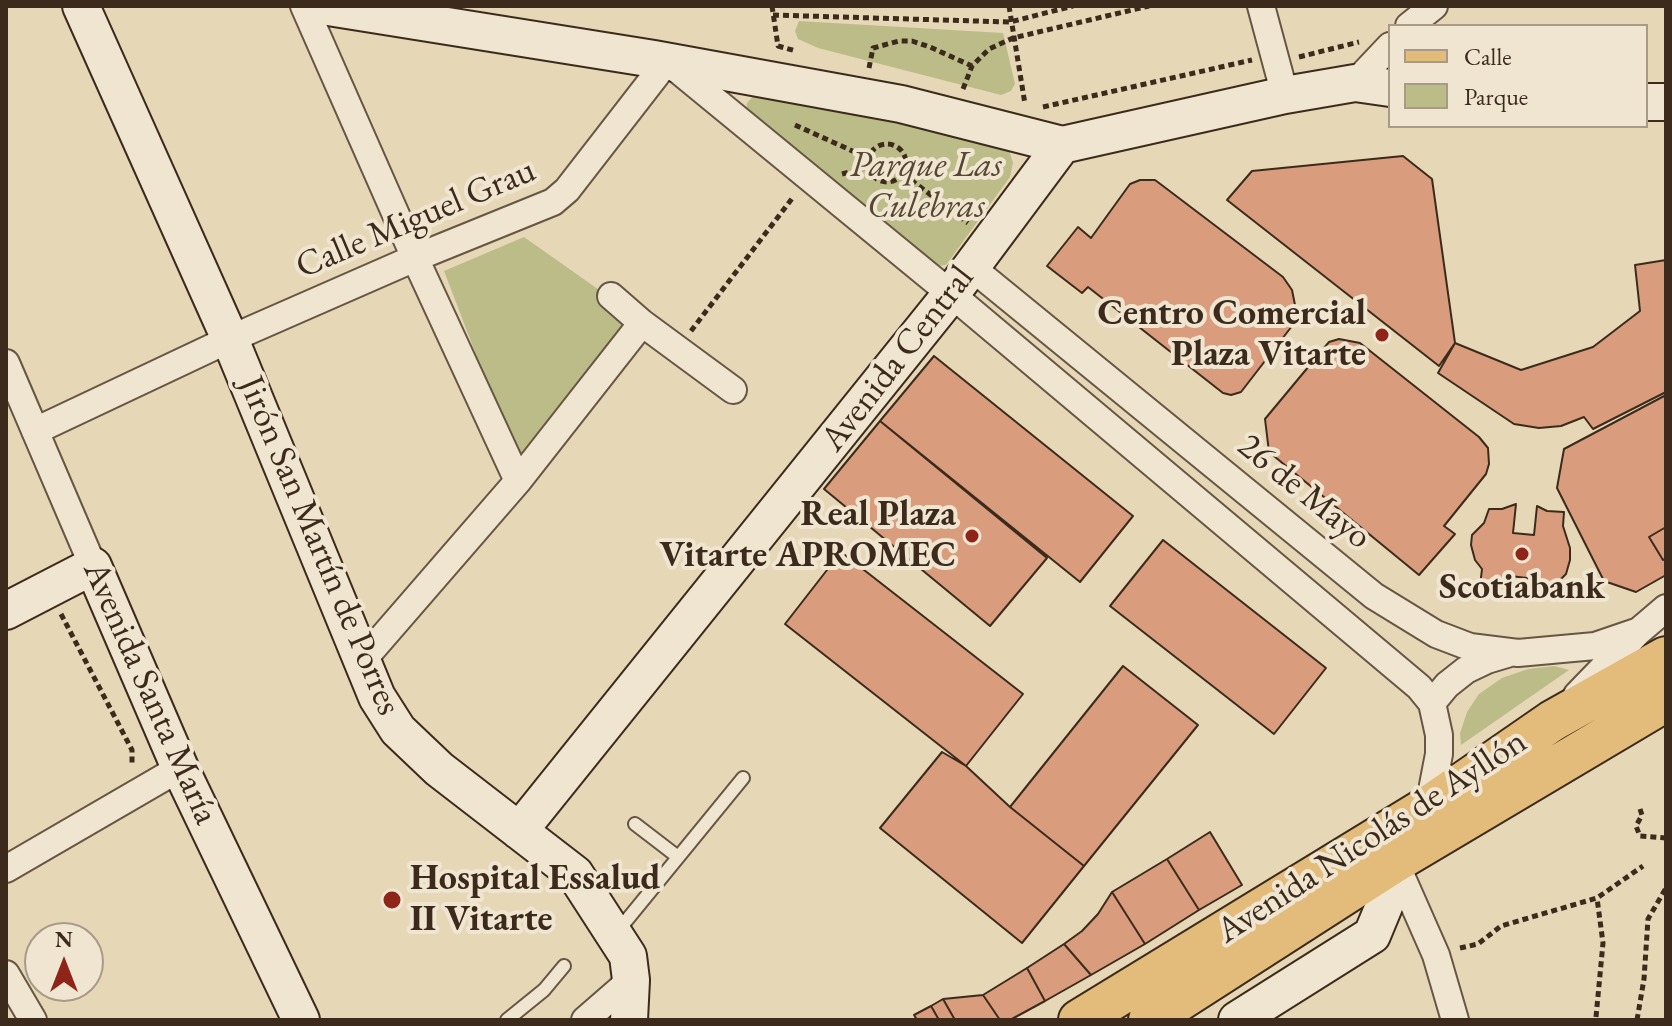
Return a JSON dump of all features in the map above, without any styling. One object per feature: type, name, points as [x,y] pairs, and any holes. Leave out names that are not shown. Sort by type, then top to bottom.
[{"type":"main road","name":"Avenida Nicolás de Ayllón","points":[[1079,1020],[1429,806],[1552,721],[1652,644]]},
{"type":"main road","name":"Avenida Nicolás de Ayllón","points":[[1149,1020],[1395,862],[1666,701]]},
{"type":"street","name":"Jirón San Martín de Porres","points":[[81,6],[230,339],[377,697],[398,730],[439,769],[575,874],[628,956],[631,980],[629,1020]]},
{"type":"street","points":[[304,6],[518,481]]},
{"type":"street","points":[[322,6],[667,61],[901,104],[1021,116],[1062,145],[1285,78],[1388,88]]},
{"type":"street","points":[[1261,6],[1285,78]]},
{"type":"street","points":[[1412,24],[1434,6]]},
{"type":"street","points":[[1355,83],[1383,52]]},
{"type":"street","name":"Calle Miguel Grau","points":[[35,431],[230,339],[553,202],[562,196],[667,61]]},
{"type":"street","points":[[667,61],[961,280]]},
{"type":"street","name":"Avenida Central","points":[[519,831],[961,280],[1062,145]]},
{"type":"street","name":"26 de Mayo","points":[[961,280],[1374,596],[1436,634],[1470,647],[1510,653],[1652,644]]},
{"type":"street","name":"26 de Mayo","points":[[961,280],[1419,687],[1432,703]]},
{"type":"street","points":[[611,296],[642,323],[733,390]]},
{"type":"street","points":[[362,661],[518,481],[642,323]]},
{"type":"street","name":"Avenida Santa María","points":[[6,363],[180,768],[301,1020]]},
{"type":"street","points":[[6,611],[98,577]]},
{"type":"street","points":[[1652,644],[1666,608]]},
{"type":"street","points":[[1429,806],[1439,754],[1439,735],[1432,703],[1447,685],[1466,670],[1510,653]]},
{"type":"street","points":[[6,869],[180,768]]},
{"type":"street","points":[[1395,862],[1436,955],[1455,1020]]},
{"type":"street","points":[[1237,1020],[1372,935],[1389,894],[1395,862]]},
{"type":"street","points":[[6,974],[33,1020]]},
{"type":"street","points":[[585,1020],[631,980]]},
{"type":"lane","points":[[615,934],[743,778]]},
{"type":"lane","points":[[635,824],[678,857]]},
{"type":"lane","points":[[507,1020],[544,990],[564,966]]},
{"type":"path","points":[[772,6],[778,46],[809,54]]},
{"type":"path","points":[[1009,6],[1021,116],[1040,108],[1265,57]]},
{"type":"path","points":[[773,15],[1010,22],[1073,6]]},
{"type":"path","points":[[975,96],[962,92],[972,66],[989,49],[1013,38],[1149,6]]},
{"type":"path","points":[[882,72],[869,69],[873,48],[899,41],[912,41],[930,47],[972,66]]},
{"type":"path","points":[[1285,78],[1383,52]]},
{"type":"path","points":[[795,125],[868,158]]},
{"type":"path","points":[[891,144],[905,156],[903,174],[887,183],[879,181],[868,167],[868,158],[877,147],[891,144]]},
{"type":"path","points":[[903,174],[969,224]]},
{"type":"path","points":[[678,350],[795,195]]},
{"type":"path","points":[[98,577],[59,610],[132,750],[132,765],[120,772]]},
{"type":"path","points":[[1640,809],[1642,815],[1636,826],[1640,836],[1666,838]]},
{"type":"path","points":[[1436,955],[1478,944],[1501,926],[1597,898],[1643,866]]},
{"type":"path","points":[[1637,1020],[1644,979],[1648,919],[1666,888]]},
{"type":"path","points":[[1596,1017],[1603,943],[1597,898]]},
{"type":"green space","points":[[799,21],[1003,33],[1015,84],[1011,91],[1001,95],[818,48],[798,39],[795,31]]},
{"type":"green space","name":"Parque Las Culebras","points":[[758,91],[1000,141],[1009,150],[1013,163],[1010,177],[946,265],[929,267],[746,116],[747,103]]},
{"type":"green space","points":[[524,237],[612,299],[623,316],[623,324],[516,459],[444,271]]},
{"type":"green space","points":[[1554,666],[1569,670],[1461,745],[1460,733],[1467,712],[1479,694],[1502,678],[1528,669]]},
{"type":"building","points":[[1403,156],[1432,179],[1455,343],[1439,366],[1227,200],[1252,171]]},
{"type":"building","points":[[1155,180],[1283,277],[1292,290],[1295,305],[1292,326],[1241,392],[1231,395],[1223,393],[1088,287],[1082,293],[1047,266],[1078,227],[1091,238],[1130,184]]},
{"type":"building","points":[[1666,260],[1666,392],[1593,429],[1584,417],[1561,426],[1539,428],[1514,424],[1438,373],[1455,343],[1521,370],[1593,347],[1640,311],[1635,265]]},
{"type":"building","points":[[1339,339],[1360,343],[1479,437],[1488,448],[1486,474],[1444,526],[1455,534],[1419,575],[1269,452],[1265,419],[1329,342]]},
{"type":"building","points":[[934,356],[1133,516],[1080,582],[880,421]]},
{"type":"building","points":[[1666,395],[1666,527],[1649,537],[1663,560],[1666,558],[1666,575],[1636,592],[1604,581],[1557,488],[1564,449]]},
{"type":"building","points":[[880,421],[1047,558],[990,626],[824,489]]},
{"type":"building","name":"Scotiabank","points":[[1516,504],[1513,533],[1534,535],[1537,506],[1547,511],[1564,512],[1563,526],[1570,548],[1570,560],[1566,574],[1559,581],[1558,592],[1526,590],[1527,578],[1510,576],[1510,588],[1480,586],[1482,569],[1475,560],[1472,535],[1484,523],[1489,509]]},
{"type":"building","points":[[1666,527],[1666,558],[1663,560],[1649,537]]},
{"type":"building","points":[[1163,540],[1326,668],[1274,734],[1110,606]]},
{"type":"building","points":[[841,552],[1023,694],[966,766],[785,624]]},
{"type":"building","points":[[1123,666],[1198,725],[1084,866],[1010,807]]},
{"type":"building","points":[[942,752],[966,766],[1010,807],[1084,866],[1022,943],[880,828]]},
{"type":"building","points":[[1210,832],[1242,885],[1199,910],[1167,859]]},
{"type":"building","points":[[1167,859],[1199,910],[1145,944],[1112,892]]},
{"type":"building","points":[[1112,892],[1145,944],[1091,975],[1064,944],[1098,914]]},
{"type":"building","points":[[1064,944],[1091,975],[1045,1001],[1027,968]]},
{"type":"building","points":[[1027,968],[1045,1001],[1010,1020],[1000,1020],[983,995]]},
{"type":"building","points":[[983,995],[1000,1020],[955,1020],[943,999]]},
{"type":"building","points":[[943,999],[955,1020],[939,1020],[931,1006]]},
{"type":"building","points":[[931,1006],[939,1020],[917,1020],[914,1015]]},
{"type":"place","name":"Centro Comercial Plaza Vitarte","points":[[1382,335]]},
{"type":"place","name":"Real Plaza Vitarte APROMEC","points":[[972,536]]},
{"type":"place","name":"Scotiabank","points":[[1522,554]]},
{"type":"place","name":"Hospital Essalud II Vitarte","points":[[392,900]]}]
